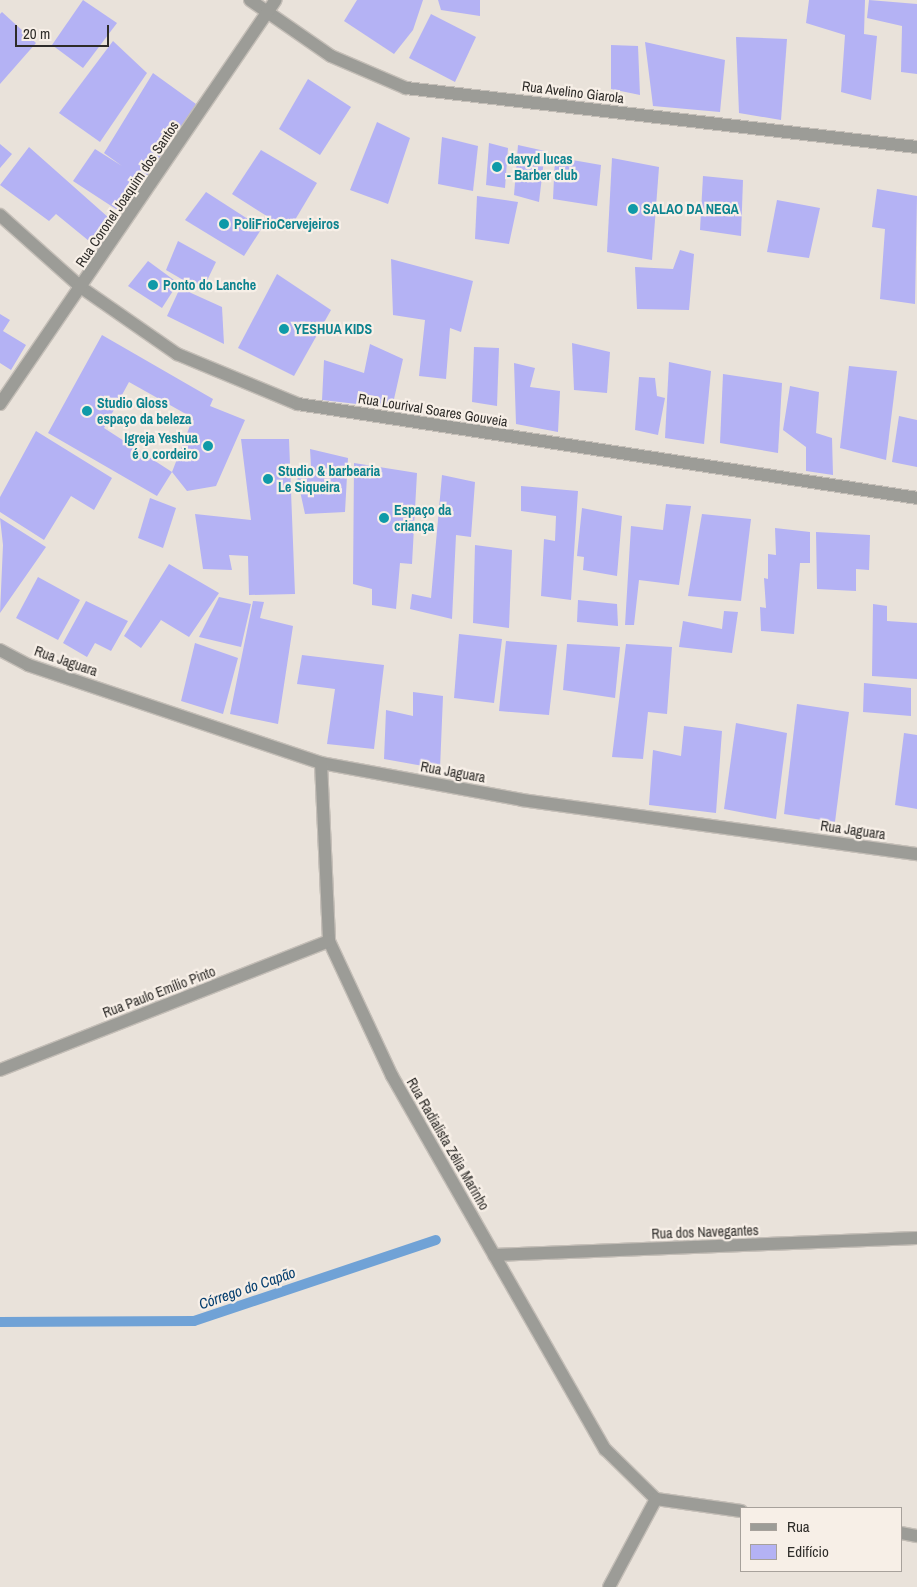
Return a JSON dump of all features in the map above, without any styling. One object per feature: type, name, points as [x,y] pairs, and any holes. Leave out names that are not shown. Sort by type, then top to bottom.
[{"type":"street","name":"Rua Avelino Giarola","points":[[250,0],[266,15],[330,56],[406,88],[917,147]]},
{"type":"street","name":"Rua Coronel Joaquim dos Santos","points":[[0,404],[82,288],[276,0]]},
{"type":"street","name":"Rua Lourival Soares Gouveia","points":[[0,215],[82,288],[177,354],[298,404],[917,498]]},
{"type":"street","name":"Rua Jaguara","points":[[0,650],[28,665],[321,763],[522,800],[917,854]]},
{"type":"street","name":"Rua Radialista Zélia Marinho","points":[[321,763],[329,942],[392,1076],[604,1449],[656,1499]]},
{"type":"street","name":"Rua Paulo Emílio Pinto","points":[[0,1070],[329,942]]},
{"type":"street","name":"Rua dos Navegantes","points":[[494,1255],[917,1238]]},
{"type":"street","points":[[609,1587],[656,1499],[740,1511]]},
{"type":"street","points":[[902,1534],[917,1536]]},
{"type":"building","points":[[83,0],[117,23],[83,68],[52,45]]},
{"type":"building","points":[[357,0],[423,0],[413,30],[394,54],[344,21]]},
{"type":"building","points":[[438,0],[480,0],[480,16],[441,10]]},
{"type":"building","points":[[809,0],[865,0],[864,34],[877,36],[871,100],[841,92],[845,35],[806,23]]},
{"type":"building","points":[[869,0],[917,4],[917,74],[901,72],[902,26],[867,18]]},
{"type":"building","points":[[2,12],[36,43],[0,84],[0,14]]},
{"type":"building","points":[[431,14],[476,37],[455,82],[409,58]]},
{"type":"building","points":[[736,37],[787,39],[781,120],[739,113]]},
{"type":"building","points":[[113,41],[147,73],[100,142],[59,113]]},
{"type":"building","points":[[645,42],[725,60],[720,112],[653,106]]},
{"type":"building","points":[[611,45],[638,46],[640,95],[611,89]]},
{"type":"building","points":[[153,73],[196,104],[125,215],[73,181],[95,149],[122,166],[104,153]]},
{"type":"building","points":[[308,79],[351,107],[320,155],[279,129]]},
{"type":"building","points":[[377,122],[410,138],[388,204],[350,190]]},
{"type":"building","points":[[442,137],[478,146],[473,191],[438,184]]},
{"type":"building","name":"davyd lucas - Barber club","points":[[489,143],[508,148],[505,188],[486,185]]},
{"type":"building","points":[[0,144],[12,154],[0,168]]},
{"type":"building","points":[[518,145],[545,151],[539,202],[514,195]]},
{"type":"building","points":[[29,147],[109,218],[89,241],[56,214],[49,221],[0,185]]},
{"type":"building","points":[[261,150],[317,183],[289,230],[232,194]]},
{"type":"building","points":[[555,157],[601,165],[597,206],[553,199]]},
{"type":"building","name":"SALAO DA NEGA","points":[[612,158],[659,167],[652,260],[607,252]]},
{"type":"building","points":[[703,176],[743,180],[741,236],[700,230]]},
{"type":"building","points":[[877,189],[917,196],[915,304],[880,299],[885,229],[872,227]]},
{"type":"building","name":"PoliFrioCervejeiros","points":[[206,192],[262,228],[244,256],[185,220]]},
{"type":"building","points":[[477,196],[518,202],[509,244],[475,239]]},
{"type":"building","points":[[777,200],[820,208],[809,258],[767,252]]},
{"type":"building","points":[[178,241],[216,262],[202,291],[166,270]]},
{"type":"building","points":[[680,250],[694,254],[689,310],[637,309],[635,267],[673,269]]},
{"type":"building","points":[[391,259],[473,281],[461,332],[450,328],[446,379],[419,376],[425,320],[393,315]]},
{"type":"building","name":"Ponto do Lanche","points":[[148,261],[178,283],[162,308],[128,286]]},
{"type":"building","name":"YESHUA KIDS","points":[[277,274],[331,310],[294,376],[238,348]]},
{"type":"building","points":[[180,288],[222,307],[224,344],[167,316]]},
{"type":"building","points":[[0,314],[10,320],[3,331],[26,345],[11,370],[0,363]]},
{"type":"building","name":"Studio Gloss espaço da beleza","points":[[102,335],[213,399],[210,406],[245,420],[216,486],[187,491],[172,472],[157,496],[48,433]],"holes":[[[129,382],[193,418],[172,472],[104,428]]]},
{"type":"building","points":[[572,343],[610,352],[607,393],[574,390]]},
{"type":"building","points":[[370,344],[403,359],[392,408],[322,400],[324,360],[364,373]]},
{"type":"building","points":[[474,347],[499,348],[497,406],[472,402]]},
{"type":"building","points":[[669,362],[711,371],[704,444],[665,438]]},
{"type":"building","points":[[514,363],[535,368],[530,387],[560,391],[558,432],[516,424]]},
{"type":"building","points":[[849,366],[897,371],[886,460],[840,448]]},
{"type":"building","points":[[723,374],[782,383],[778,453],[720,443]]},
{"type":"building","points":[[639,377],[655,378],[657,396],[665,398],[658,435],[635,430]]},
{"type":"building","points":[[790,386],[819,392],[816,433],[832,438],[833,475],[806,471],[806,447],[783,430]]},
{"type":"building","points":[[899,416],[917,420],[917,467],[892,462]]},
{"type":"building","points":[[36,431],[112,478],[94,510],[71,496],[44,540],[0,512],[0,497]]},
{"type":"building","name":"Studio & barbearia Le Siqueira","points":[[241,439],[289,439],[295,594],[249,595],[248,556],[229,555],[232,570],[203,569],[195,514],[251,520]]},
{"type":"building","points":[[310,449],[348,458],[345,512],[305,514],[295,468],[311,466]]},
{"type":"building","name":"Espaço da criança","points":[[354,463],[417,473],[412,564],[400,563],[396,609],[372,605],[372,589],[353,584]]},
{"type":"building","points":[[442,475],[475,482],[471,537],[456,535],[452,619],[410,609],[412,594],[431,598]]},
{"type":"building","points":[[521,486],[578,491],[571,600],[541,596],[544,539],[555,541],[556,516],[521,511]]},
{"type":"building","points":[[150,498],[176,508],[163,548],[138,538]]},
{"type":"building","points":[[666,504],[691,506],[679,585],[639,580],[634,625],[625,625],[631,526],[663,530]]},
{"type":"building","points":[[582,508],[622,516],[617,576],[583,570],[584,557],[577,556]]},
{"type":"building","points":[[702,514],[751,519],[741,601],[688,596]]},
{"type":"building","points":[[0,518],[46,547],[0,613],[3,545]]},
{"type":"building","points":[[775,528],[810,532],[810,563],[800,563],[794,634],[761,631],[760,607],[766,608],[764,578],[768,579],[768,554],[776,555]]},
{"type":"building","points":[[816,532],[870,535],[869,570],[856,569],[856,591],[817,589]]},
{"type":"building","points":[[475,545],[512,550],[509,628],[473,623]]},
{"type":"building","points":[[169,564],[219,593],[189,637],[161,620],[141,648],[124,636]]},
{"type":"building","points":[[38,577],[80,600],[58,640],[16,618]]},
{"type":"building","points":[[219,597],[251,604],[241,647],[199,637]]},
{"type":"building","points":[[578,600],[617,604],[618,626],[577,622]]},
{"type":"building","points":[[86,601],[128,621],[111,651],[95,643],[87,657],[63,643]]},
{"type":"building","points":[[253,601],[264,602],[260,618],[293,626],[278,724],[230,714]]},
{"type":"building","points":[[873,604],[887,606],[887,621],[917,623],[917,679],[872,676]]},
{"type":"building","points":[[724,611],[738,612],[732,653],[679,647],[683,621],[722,629]]},
{"type":"building","points":[[459,634],[502,639],[494,703],[454,698]]},
{"type":"building","points":[[506,641],[557,645],[549,715],[499,711]]},
{"type":"building","points":[[195,643],[238,658],[223,714],[181,701]]},
{"type":"building","points":[[567,644],[620,647],[615,698],[563,690]]},
{"type":"building","points":[[626,644],[672,647],[667,714],[648,712],[643,759],[612,757]]},
{"type":"building","points":[[302,655],[384,665],[374,749],[327,744],[335,689],[297,684]]},
{"type":"building","points":[[864,683],[911,688],[911,716],[863,712]]},
{"type":"building","points":[[413,692],[443,696],[440,769],[384,759],[386,710],[413,716]]},
{"type":"building","points":[[797,704],[849,712],[835,822],[784,814]]},
{"type":"building","points":[[736,723],[787,733],[776,819],[724,809]]},
{"type":"building","points":[[684,726],[722,731],[716,813],[649,805],[653,750],[681,756]]},
{"type":"building","points":[[904,733],[917,735],[917,809],[895,805]]},
{"type":"waterway","name":"Córrego do Capão","points":[[0,1322],[194,1321],[436,1240]]},
{"type":"place","name":"davyd lucas - Barber club","points":[[497,167]]},
{"type":"place","name":"SALAO DA NEGA","points":[[633,209]]},
{"type":"place","name":"PoliFrioCervejeiros","points":[[224,224]]},
{"type":"place","name":"Ponto do Lanche","points":[[153,285]]},
{"type":"place","name":"YESHUA KIDS","points":[[284,329]]},
{"type":"place","name":"Studio Gloss espaço da beleza","points":[[87,411]]},
{"type":"place","name":"Igreja Yeshua é o cordeiro","points":[[208,446]]},
{"type":"place","name":"Studio & barbearia Le Siqueira","points":[[268,479]]},
{"type":"place","name":"Espaço da criança","points":[[384,518]]}]
